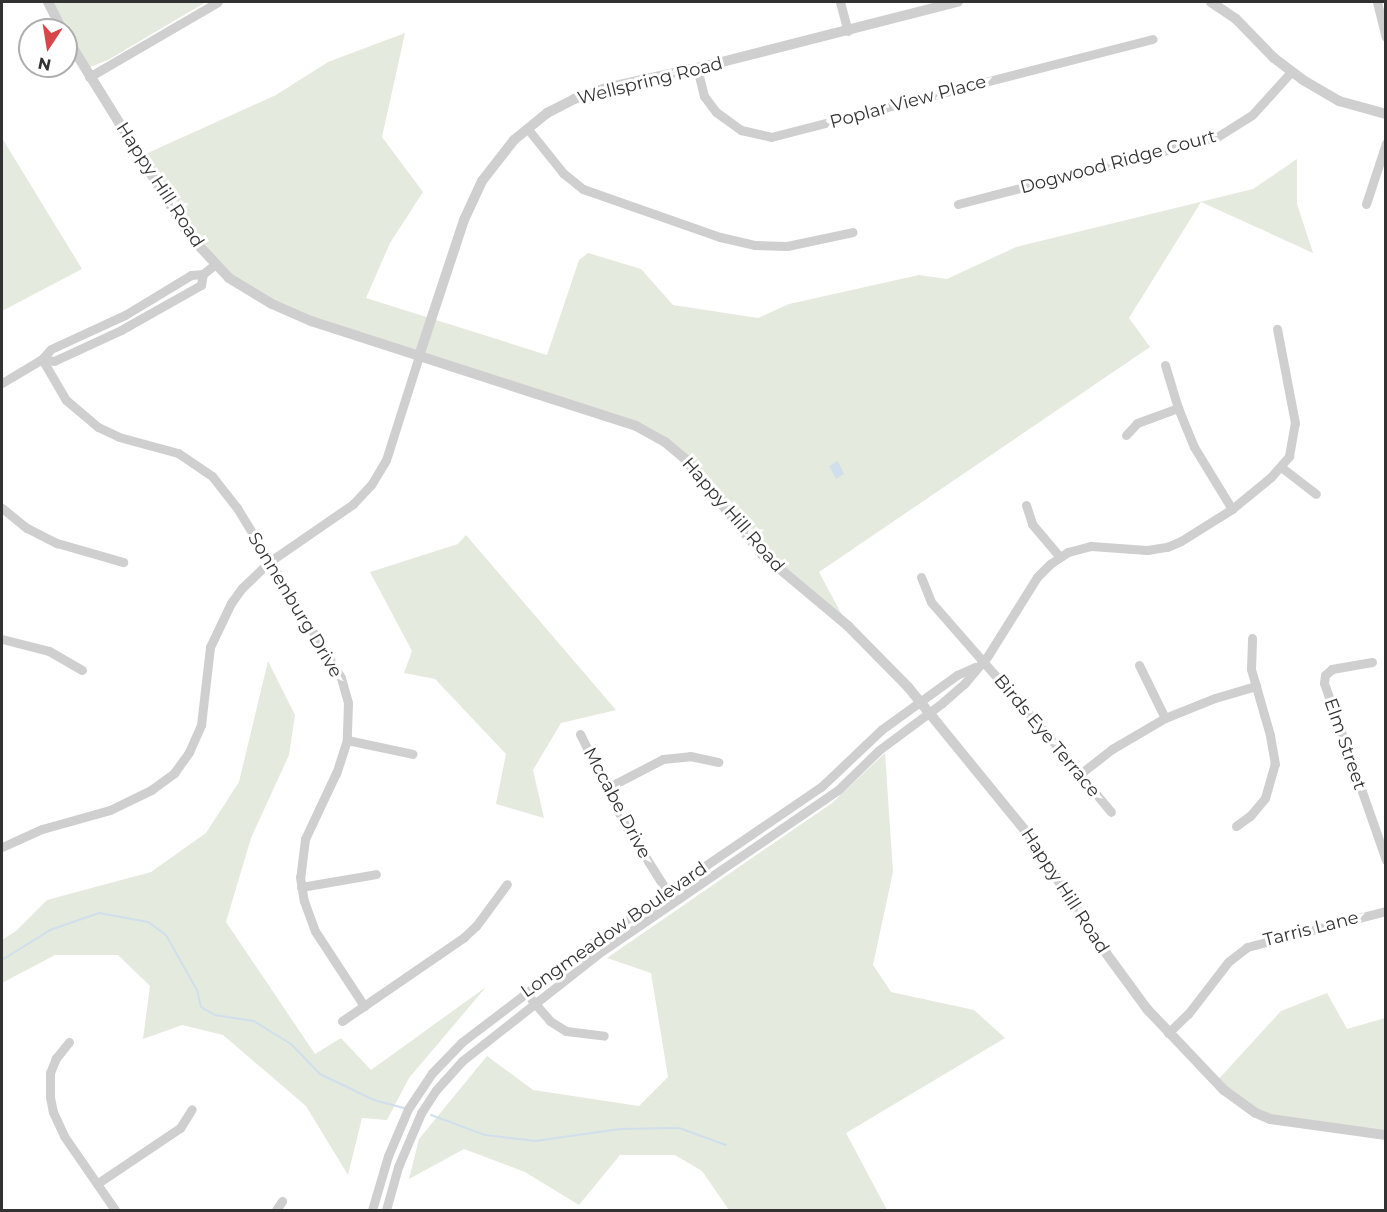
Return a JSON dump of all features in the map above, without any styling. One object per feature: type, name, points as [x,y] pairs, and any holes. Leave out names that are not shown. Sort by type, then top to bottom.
[{"type":"street","points":[[48,2],[56,18]]},
{"type":"street","points":[[90,77],[218,2]]},
{"type":"street","points":[[840,2],[848,31]]},
{"type":"street","name":"Wellspring Road","points":[[420,356],[474,197],[502,153],[527,128],[560,106],[588,94],[958,2]]},
{"type":"street","points":[[1212,2],[1236,19],[1291,72],[1339,100],[1386,114]]},
{"type":"street","points":[[1377,2],[1386,37]]},
{"type":"street","name":"Poplar View Place","points":[[696,68],[704,96],[716,112],[741,130],[771,137],[1153,39]]},
{"type":"street","name":"Happy Hill Road","points":[[78,57],[188,234],[214,265],[249,291],[297,315],[636,426],[665,442],[685,459],[762,555],[863,640],[930,713],[1028,834],[1102,949],[1147,1010],[1224,1090],[1256,1113],[1285,1123],[1386,1135]]},
{"type":"street","name":"Dogwood Ridge Court","points":[[958,204],[1218,136],[1252,115],[1291,72]]},
{"type":"street","points":[[527,128],[562,173],[584,189],[720,237],[754,244],[787,246],[853,232]]},
{"type":"street","points":[[1366,204],[1381,173],[1386,143]]},
{"type":"street","points":[[2,383],[42,359],[54,361],[121,330],[201,285],[203,274],[214,265]]},
{"type":"street","points":[[1026,506],[1032,524],[1060,556],[1091,546],[1146,550],[1167,547],[1181,541],[1232,508],[1281,467],[1291,448],[1295,423],[1277,329]]},
{"type":"street","points":[[2,847],[42,829],[110,810],[151,790],[174,772],[189,752],[201,725],[210,647],[221,620],[242,588],[269,562],[353,504],[371,485],[386,460],[420,356]]},
{"type":"street","name":"Sonnenburg Drive","points":[[42,359],[66,400],[98,428],[120,437],[162,447],[203,468],[223,489],[341,678],[348,703],[347,740],[336,773],[303,848],[301,887],[315,931],[364,1006]]},
{"type":"street","points":[[1165,365],[1178,408],[1194,447],[1232,508]]},
{"type":"street","points":[[1126,435],[1137,423],[1178,408]]},
{"type":"street","points":[[1281,467],[1316,494]]},
{"type":"street","points":[[2,508],[27,528],[57,543],[123,562]]},
{"type":"street","name":"Longmeadow Boulevard","points":[[386,1210],[405,1148],[436,1090],[462,1060],[534,1002],[838,790],[879,750],[930,713],[964,684],[997,643],[1037,577],[1060,556]]},
{"type":"street","name":"Birds Eye Terrace","points":[[921,577],[931,602],[980,664],[1080,774],[1111,812]]},
{"type":"street","points":[[1236,826],[1250,816],[1265,798],[1275,764],[1270,735],[1250,660],[1251,638]]},
{"type":"street","points":[[2,642],[49,651],[82,670]]},
{"type":"street","name":"Elm Street","points":[[1372,662],[1332,669],[1325,675],[1324,683],[1386,860]]},
{"type":"street","name":"Longmeadow Boulevard","points":[[372,1210],[392,1144],[423,1085],[452,1051],[525,992],[667,891],[821,787],[881,730],[957,675],[980,664]]},
{"type":"street","points":[[1139,665],[1165,718]]},
{"type":"street","points":[[1080,774],[1112,749],[1165,718],[1215,698],[1256,686]]},
{"type":"street","name":"Mccabe Drive","points":[[580,734],[624,823],[675,903]]},
{"type":"street","points":[[347,740],[413,754]]},
{"type":"street","points":[[608,788],[663,759],[690,756],[718,762]]},
{"type":"street","points":[[301,887],[376,874]]},
{"type":"street","points":[[342,1021],[464,938],[476,926],[507,884]]},
{"type":"street","name":"Tarris Lane","points":[[1168,1034],[1188,1014],[1228,962],[1247,947],[1386,910]]},
{"type":"street","points":[[525,992],[550,1021],[566,1031],[604,1036]]},
{"type":"street","points":[[69,1042],[52,1065],[50,1097],[64,1136],[116,1210]]},
{"type":"street","points":[[98,1183],[180,1128],[192,1109]]},
{"type":"street","points":[[276,1210],[282,1202]]},
{"type":"shaded area","points":[[48,2],[206,2],[108,60],[85,69],[78,56],[78,18],[57,18]]},
{"type":"shaded area","points":[[405,33],[382,137],[423,192],[390,243],[366,298],[547,355],[579,260],[588,253],[641,269],[673,305],[758,318],[789,304],[919,275],[947,279],[1016,247],[1253,189],[1297,159],[1297,204],[1313,253],[1201,202],[1129,318],[1150,347],[819,572],[848,626],[784,575],[685,459],[651,433],[297,315],[214,265],[139,157],[276,95],[328,62]]},
{"type":"shaded area","points":[[2,138],[82,269],[2,311]]},
{"type":"shaded area","points":[[466,535],[616,710],[561,723],[533,770],[544,818],[496,804],[506,754],[435,679],[404,673],[412,651],[370,572],[458,544]]},
{"type":"shaded area","points":[[268,661],[295,715],[289,755],[251,838],[226,922],[315,1054],[341,1038],[371,1070],[486,987],[409,1078],[387,1120],[362,1118],[348,1175],[306,1106],[223,1035],[182,1025],[143,1039],[150,986],[118,955],[55,955],[2,983],[2,940],[16,931],[47,900],[151,872],[206,833],[239,782]]},
{"type":"shaded area","points":[[885,753],[893,872],[873,965],[891,992],[974,1010],[1005,1038],[846,1133],[887,1210],[729,1210],[702,1171],[675,1155],[620,1155],[579,1205],[525,1172],[464,1149],[409,1179],[419,1139],[487,1056],[533,1090],[639,1106],[668,1077],[651,973],[607,958],[832,803]]},
{"type":"shaded area","points":[[1327,993],[1347,1029],[1385,1018],[1385,1135],[1270,1119],[1216,1082],[1281,1011]]},
{"type":"water","points":[[838,461],[844,474],[836,479],[829,466]]},
{"type":"waterway","points":[[2,960],[50,930],[99,913],[148,922],[166,935],[197,990],[201,1007],[215,1015],[254,1021],[291,1044],[320,1074],[374,1100],[404,1108]]},
{"type":"waterway","points":[[431,1115],[485,1135],[535,1141],[620,1129],[679,1128],[726,1145]]}]
